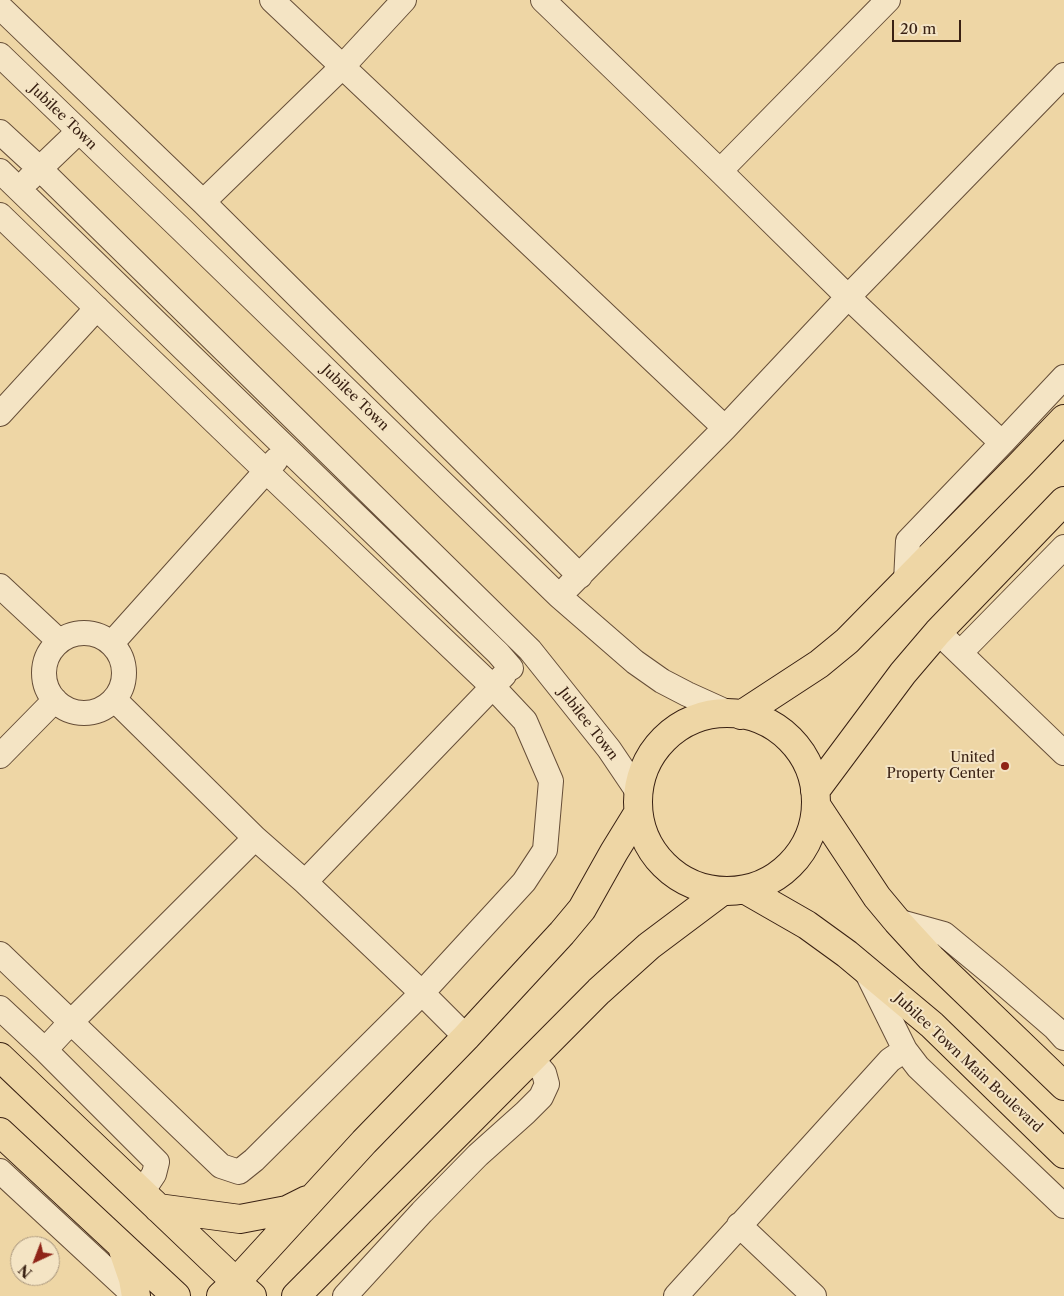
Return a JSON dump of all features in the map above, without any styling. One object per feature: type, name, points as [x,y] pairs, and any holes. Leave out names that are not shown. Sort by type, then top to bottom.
[{"type":"main road","points":[[735,714],[819,664],[847,641],[1064,419]]},
{"type":"main road","points":[[816,798],[902,673],[938,632],[1064,501]]},
{"type":"main road","points":[[0,1056],[150,1200],[236,1291],[313,1197],[466,1037],[582,909],[614,852],[638,803],[645,767],[659,744],[679,727],[703,716],[735,714],[763,721],[788,738],[798,749],[810,769],[816,798],[812,829],[803,850],[788,868],[768,881],[734,891],[649,946],[600,991],[296,1296]]},
{"type":"main road","points":[[816,798],[877,897],[897,921],[931,958],[1064,1086]]},
{"type":"main road","points":[[638,803],[647,842],[666,867],[691,884],[734,891]]},
{"type":"main road","name":"Jubilee Town Main Boulevard","points":[[734,891],[807,925],[847,954],[932,1025],[1064,1154]]},
{"type":"main road","points":[[0,1132],[176,1296]]},
{"type":"main road","points":[[150,1200],[240,1219],[287,1210],[313,1197]]},
{"type":"main road","points":[[122,1245],[133,1279],[136,1296]]},
{"type":"street","points":[[272,0],[725,428]]},
{"type":"street","points":[[203,202],[343,66],[404,0]]},
{"type":"street","points":[[543,0],[848,297],[1002,443]]},
{"type":"street","points":[[720,171],[888,0]]},
{"type":"street","points":[[0,7],[203,202],[580,576]]},
{"type":"street","name":"Jubilee Town","points":[[0,55],[558,596],[636,662],[662,681],[687,694],[735,714]]},
{"type":"street","points":[[558,596],[580,576],[725,428],[848,297],[1064,75]]},
{"type":"street","name":"Jubilee Town","points":[[0,132],[39,168],[530,650],[609,749],[638,803]]},
{"type":"street","points":[[0,209],[39,168],[78,132]]},
{"type":"street","points":[[0,172],[498,653],[510,668]]},
{"type":"street","points":[[0,215],[493,687],[525,721],[551,781],[545,850],[524,882],[422,993],[254,1160],[239,1172],[221,1166],[0,954]]},
{"type":"street","points":[[0,414],[97,308]]},
{"type":"street","points":[[906,581],[908,541],[1064,377]]},
{"type":"street","points":[[112,643],[267,472],[286,448],[305,430]]},
{"type":"street","points":[[960,653],[1064,547]]},
{"type":"street","points":[[0,586],[59,641]]},
{"type":"street","points":[[938,632],[1064,753]]},
{"type":"street","points":[[76,633],[95,634],[112,643],[123,660],[124,681],[115,700],[96,712],[74,712],[55,700],[44,681],[46,659],[59,641],[76,633]]},
{"type":"street","points":[[305,882],[510,668],[530,650]]},
{"type":"street","points":[[0,756],[55,700]]},
{"type":"street","points":[[115,700],[255,838],[305,882],[466,1037]]},
{"type":"street","points":[[45,1050],[255,838]]},
{"type":"street","points":[[897,921],[944,934],[1064,1038]]},
{"type":"street","points":[[864,968],[906,1050],[918,1068],[1064,1206]]},
{"type":"street","points":[[0,1008],[45,1050],[157,1162],[150,1200]]},
{"type":"street","points":[[676,1296],[890,1060],[906,1050]]},
{"type":"street","points":[[344,1296],[429,1204],[478,1155],[541,1097],[547,1084],[544,1073],[532,1059]]},
{"type":"street","points":[[0,1171],[136,1296]]},
{"type":"street","points":[[739,1225],[814,1296]]},
{"type":"place","name":"United Property Center","points":[[1005,766]]}]
